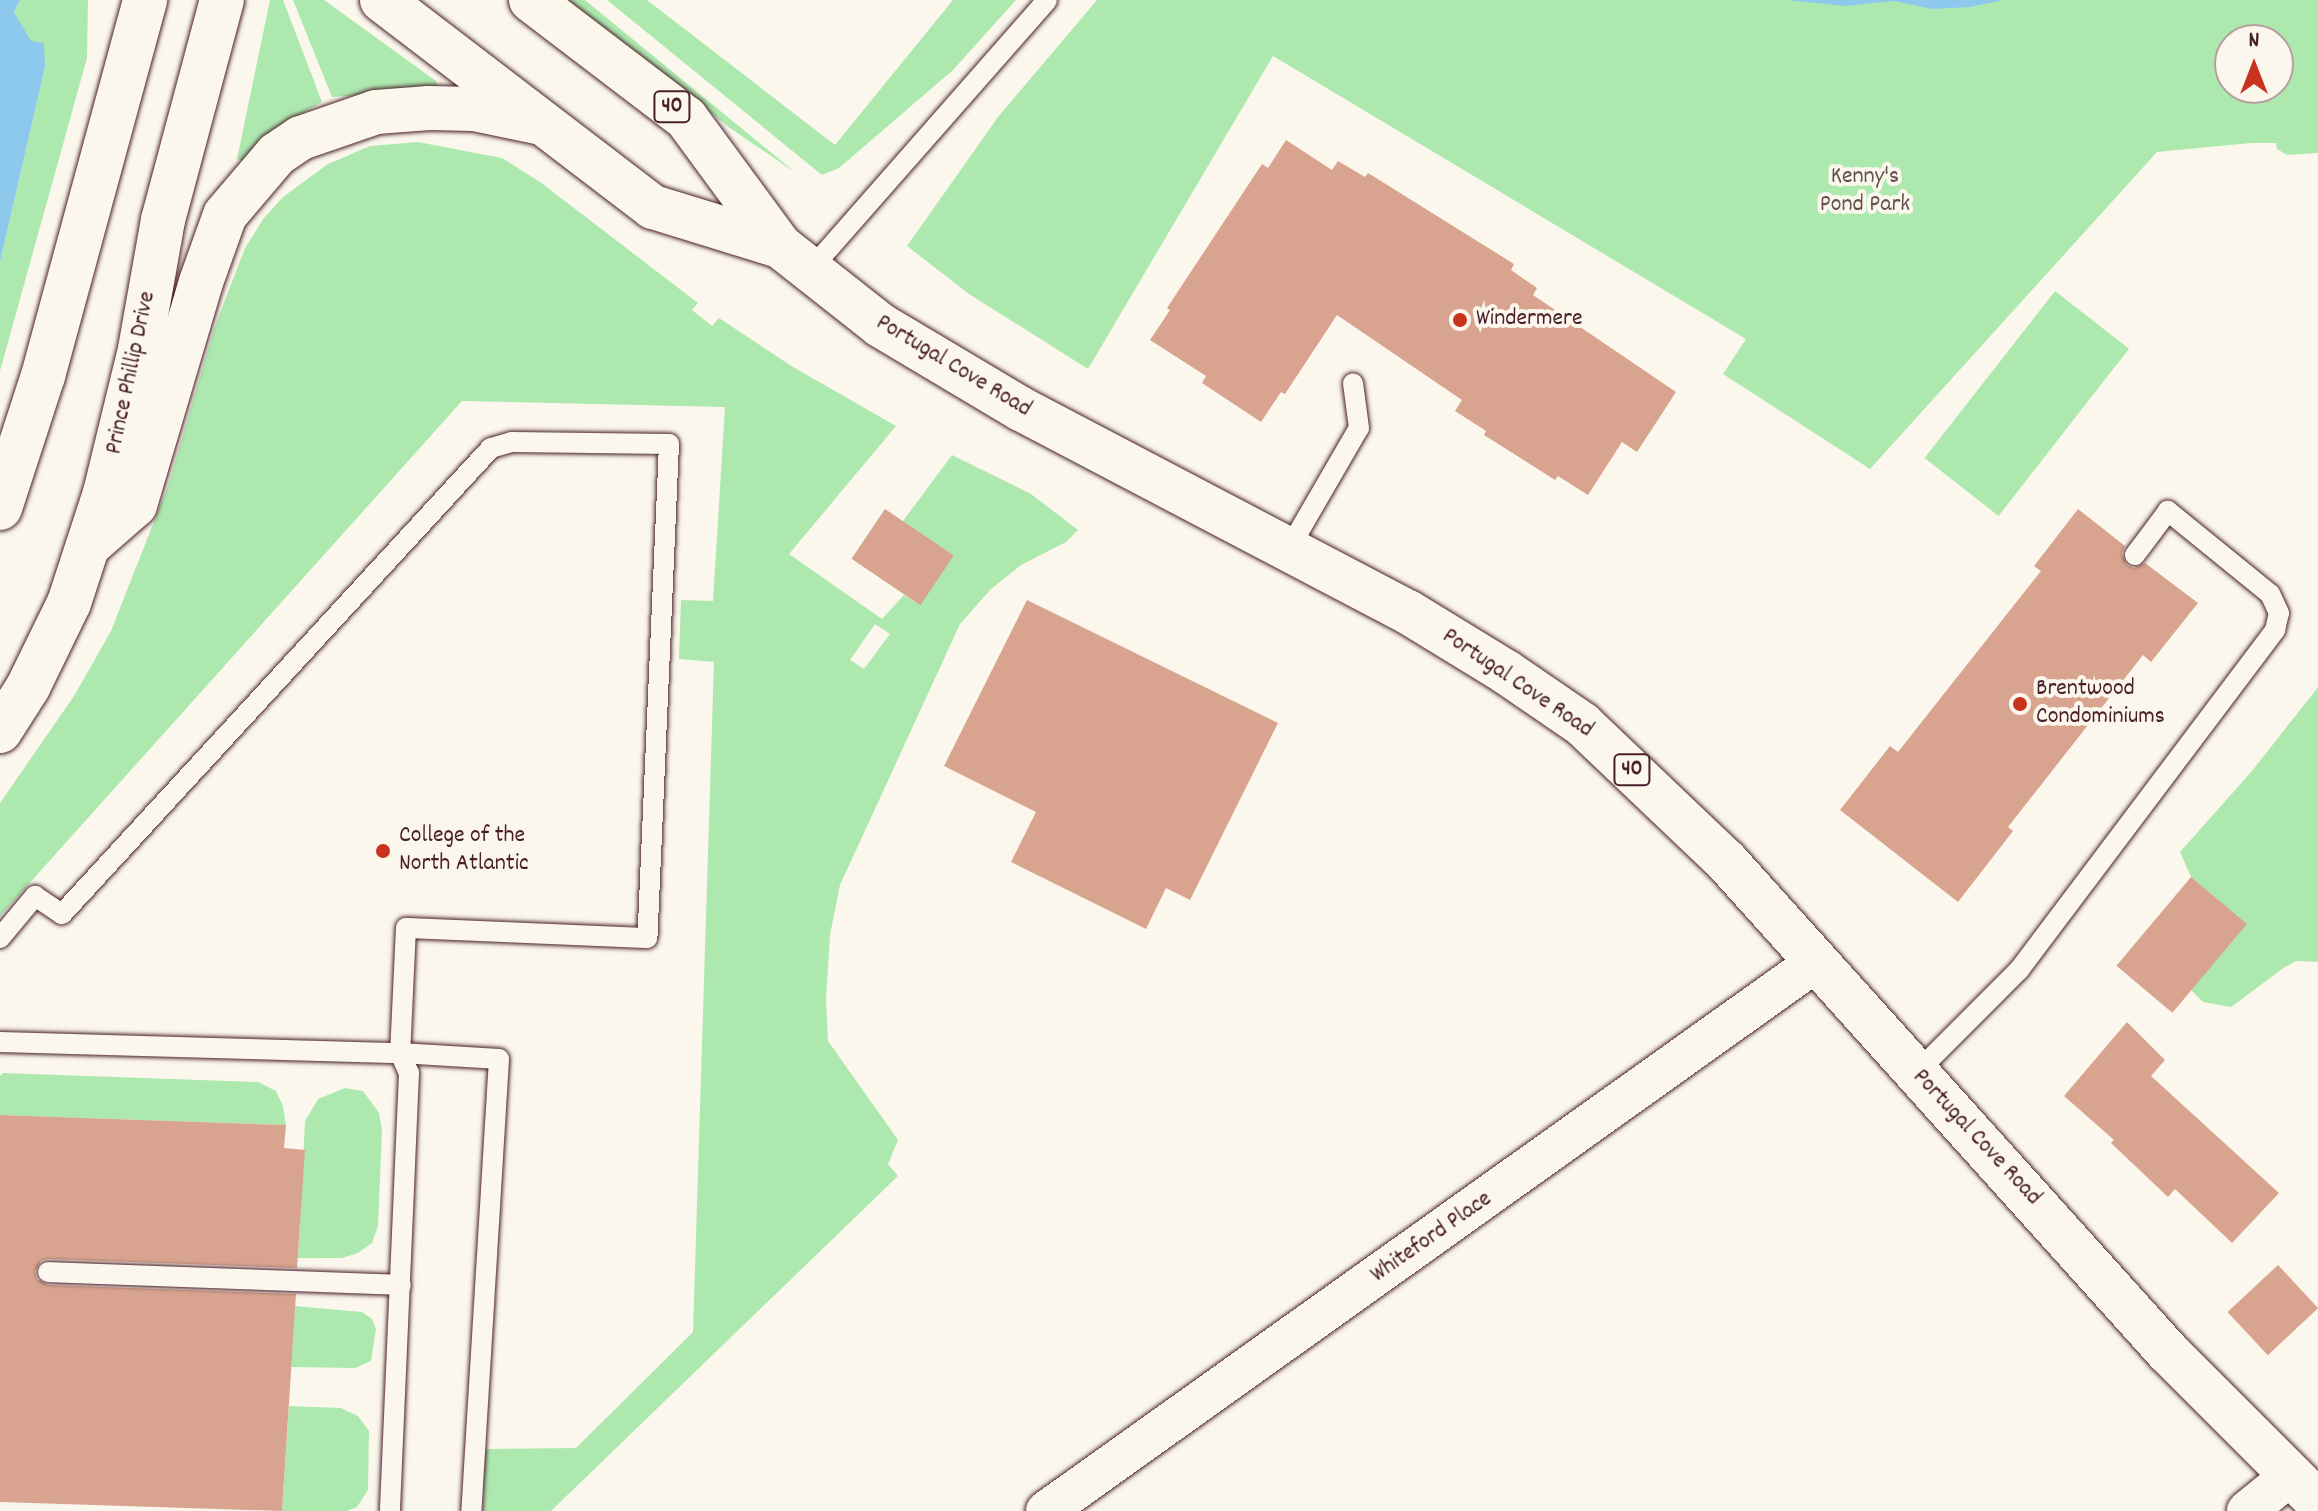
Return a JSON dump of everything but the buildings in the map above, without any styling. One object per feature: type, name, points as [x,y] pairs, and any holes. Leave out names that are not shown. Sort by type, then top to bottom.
[{"type":"main road","points":[[120,0],[125,71]]},
{"type":"main road","points":[[0,508],[43,376],[145,0]]},
{"type":"main road","name":"Prince Phillip Drive","points":[[0,731],[28,687],[69,603],[105,493],[140,349],[163,220],[222,0]]},
{"type":"main road","name":"Portugal Cove Road","points":[[382,0],[537,122],[653,207],[795,258]]},
{"type":"main road","name":"Portugal Cove Road","points":[[531,0],[686,118],[795,258],[880,325],[1021,409],[1287,552],[1408,612],[1506,672],[1582,724],[1715,850],[2168,1352],[2304,1489]]},
{"type":"main road","points":[[88,546],[135,505],[201,282],[225,215],[277,154],[301,138],[376,112],[474,109],[537,122]]},
{"type":"street","name":"Whiteford Place","points":[[1046,1511],[1816,962]]},
{"type":"street","points":[[2247,1511],[2304,1489]]},
{"type":"lane","points":[[795,258],[1047,0]]},
{"type":"lane","points":[[1287,552],[1359,428],[1353,383]]},
{"type":"lane","points":[[0,938],[35,896],[62,914],[491,448],[512,442],[669,444],[647,938],[406,928],[400,1053],[409,1073],[390,1511]]},
{"type":"lane","points":[[1916,1073],[2019,970],[2275,630],[2279,613],[2270,594],[2168,511],[2135,555]]},
{"type":"lane","points":[[0,1042],[400,1053],[499,1059],[471,1511]]},
{"type":"lane","points":[[48,1272],[401,1285]]},
{"type":"green space","points":[[20,0],[88,0],[87,58],[0,371],[0,262],[45,67],[14,12]]},
{"type":"green space","points":[[270,0],[283,0],[322,102],[288,122],[243,161],[237,159]]},
{"type":"green space","points":[[293,0],[324,0],[436,81],[438,86],[434,90],[332,97]]},
{"type":"green space","points":[[568,0],[585,0],[796,173],[730,128]]},
{"type":"green space","points":[[607,0],[647,0],[835,145],[953,0],[1016,0],[953,70],[839,168],[822,175]]},
{"type":"green space","name":"Kenny's Pond Park","points":[[1097,0],[2318,0],[2318,153],[2287,155],[2277,149],[2276,143],[2157,152],[1870,469],[1723,374],[1746,339],[1273,56],[1088,369],[969,294],[907,246],[998,117]]},
{"type":"green space","points":[[418,142],[502,158],[540,182],[698,303],[692,310],[712,326],[719,318],[793,367],[896,426],[789,554],[882,619],[904,595],[920,605],[903,521],[952,455],[1031,494],[1078,530],[1066,542],[1021,565],[991,589],[960,624],[840,885],[830,935],[826,1000],[828,1041],[898,1140],[888,1164],[898,1176],[551,1511],[483,1511],[485,1449],[576,1448],[693,1332],[714,662],[679,659],[681,600],[713,601],[725,407],[462,401],[0,916],[0,803],[74,696],[111,631],[168,486],[214,329],[245,248],[264,218],[283,197],[328,164],[370,146]],"holes":[[[875,624],[890,634],[864,669],[850,660]]]},
{"type":"green space","points":[[2055,291],[2129,349],[1999,516],[1924,458]]},
{"type":"green space","points":[[2318,687],[2318,962],[2296,961],[2231,1007],[2203,1002],[2191,990],[2246,924],[2191,877],[2180,852],[2252,771]]},
{"type":"green space","points":[[3,1073],[258,1082],[276,1091],[283,1106],[286,1125],[0,1115],[0,1076]]},
{"type":"green space","points":[[345,1088],[363,1091],[379,1113],[382,1130],[378,1226],[372,1243],[358,1253],[342,1258],[298,1258],[305,1121],[318,1099]]},
{"type":"green space","points":[[295,1306],[362,1312],[372,1319],[376,1329],[371,1361],[355,1368],[291,1367]]},
{"type":"green space","points":[[289,1406],[341,1408],[358,1416],[369,1431],[368,1490],[357,1507],[347,1511],[282,1511]]},
{"type":"water","points":[[0,0],[20,0],[14,12],[31,41],[44,43],[45,67],[0,262]]},
{"type":"water","points":[[1786,0],[2003,0],[1970,7],[1932,9],[1894,1],[1845,6]]},
{"type":"place","name":"Windermere","points":[[1460,320]]},
{"type":"place","name":"Brentwood Condominiums","points":[[2020,704]]},
{"type":"place","name":"College of the North Atlantic","points":[[383,851]]}]
